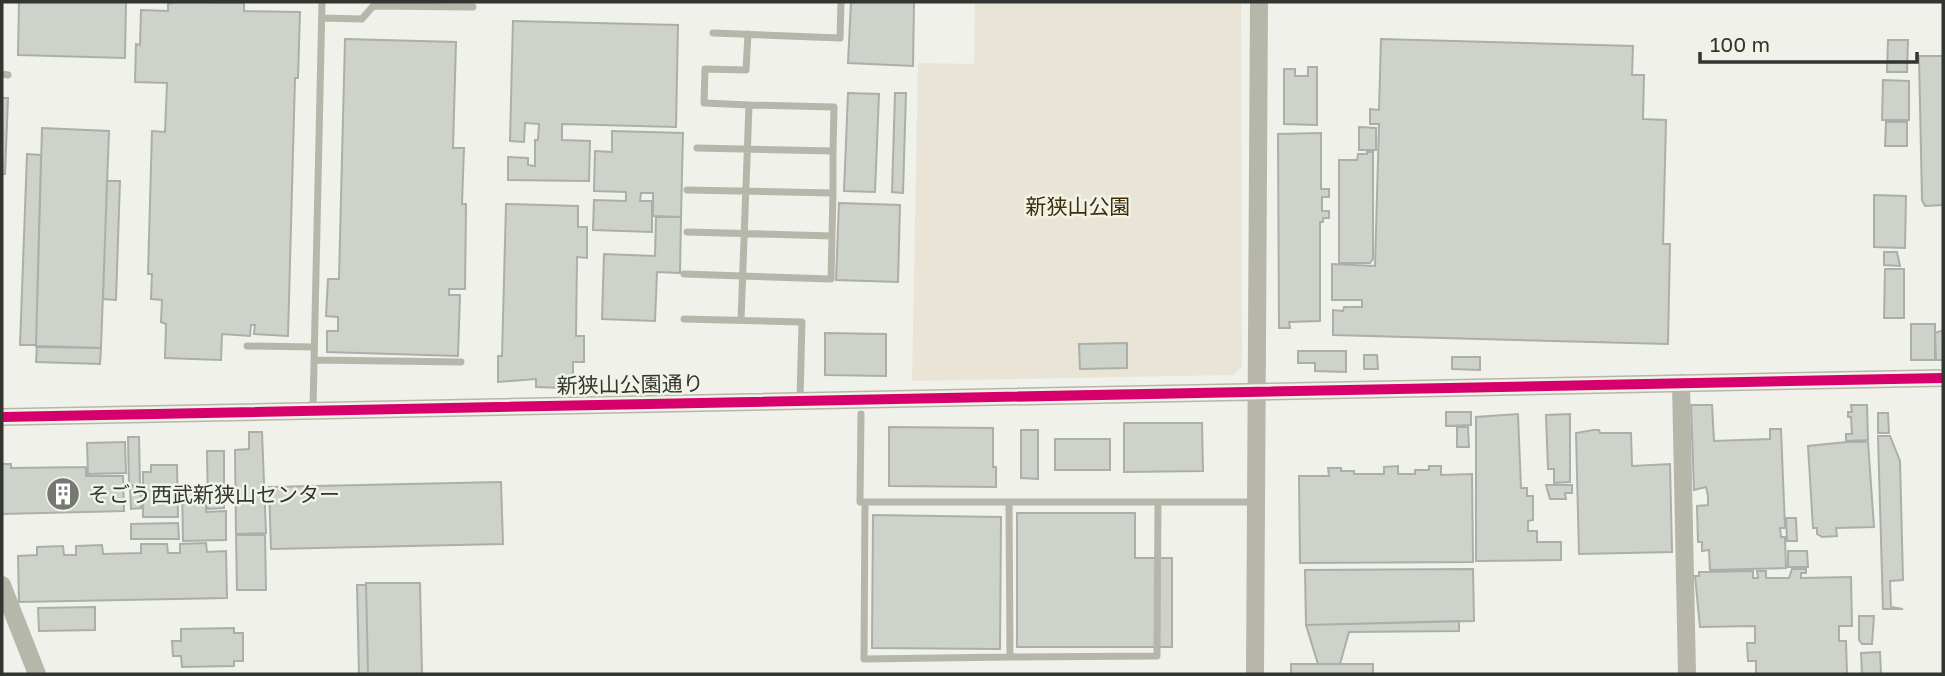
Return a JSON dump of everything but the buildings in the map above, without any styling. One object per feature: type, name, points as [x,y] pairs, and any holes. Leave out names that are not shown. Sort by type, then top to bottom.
[{"type":"street","points":[[1255,674],[1259,2]]},
{"type":"street","name":"新狭山公園通り","points":[[2,417],[1943,379]]},
{"type":"street","points":[[1681,383],[1687,674]]},
{"type":"street","points":[[2,585],[37,674]]},
{"type":"lane","points":[[313,410],[322,2]]},
{"type":"lane","points":[[713,33],[840,38],[841,2]]},
{"type":"lane","points":[[322,18],[362,19],[373,6],[473,7]]},
{"type":"lane","points":[[684,274],[831,279],[834,107],[704,103],[705,69],[746,70],[748,34]]},
{"type":"lane","points":[[741,320],[749,105]]},
{"type":"lane","points":[[697,148],[833,151]]},
{"type":"lane","points":[[687,190],[833,193]]},
{"type":"lane","points":[[687,232],[832,236]]},
{"type":"lane","points":[[684,319],[802,322],[800,400]]},
{"type":"lane","points":[[247,346],[314,347]]},
{"type":"lane","points":[[314,360],[461,362]]},
{"type":"lane","points":[[860,414],[860,502],[1257,502]]},
{"type":"lane","points":[[865,502],[864,659],[1157,656],[1158,502]]},
{"type":"lane","points":[[1009,502],[1010,657]]},
{"type":"green space","name":"新狭山公園","points":[[975,2],[1241,2],[1242,367],[1233,375],[912,381],[918,63],[974,64]]},
{"type":"cycle path","points":[[2,417],[1943,378]]},
{"type":"place","name":"そごう西武新狭山センター","points":[[63,494]]}]
